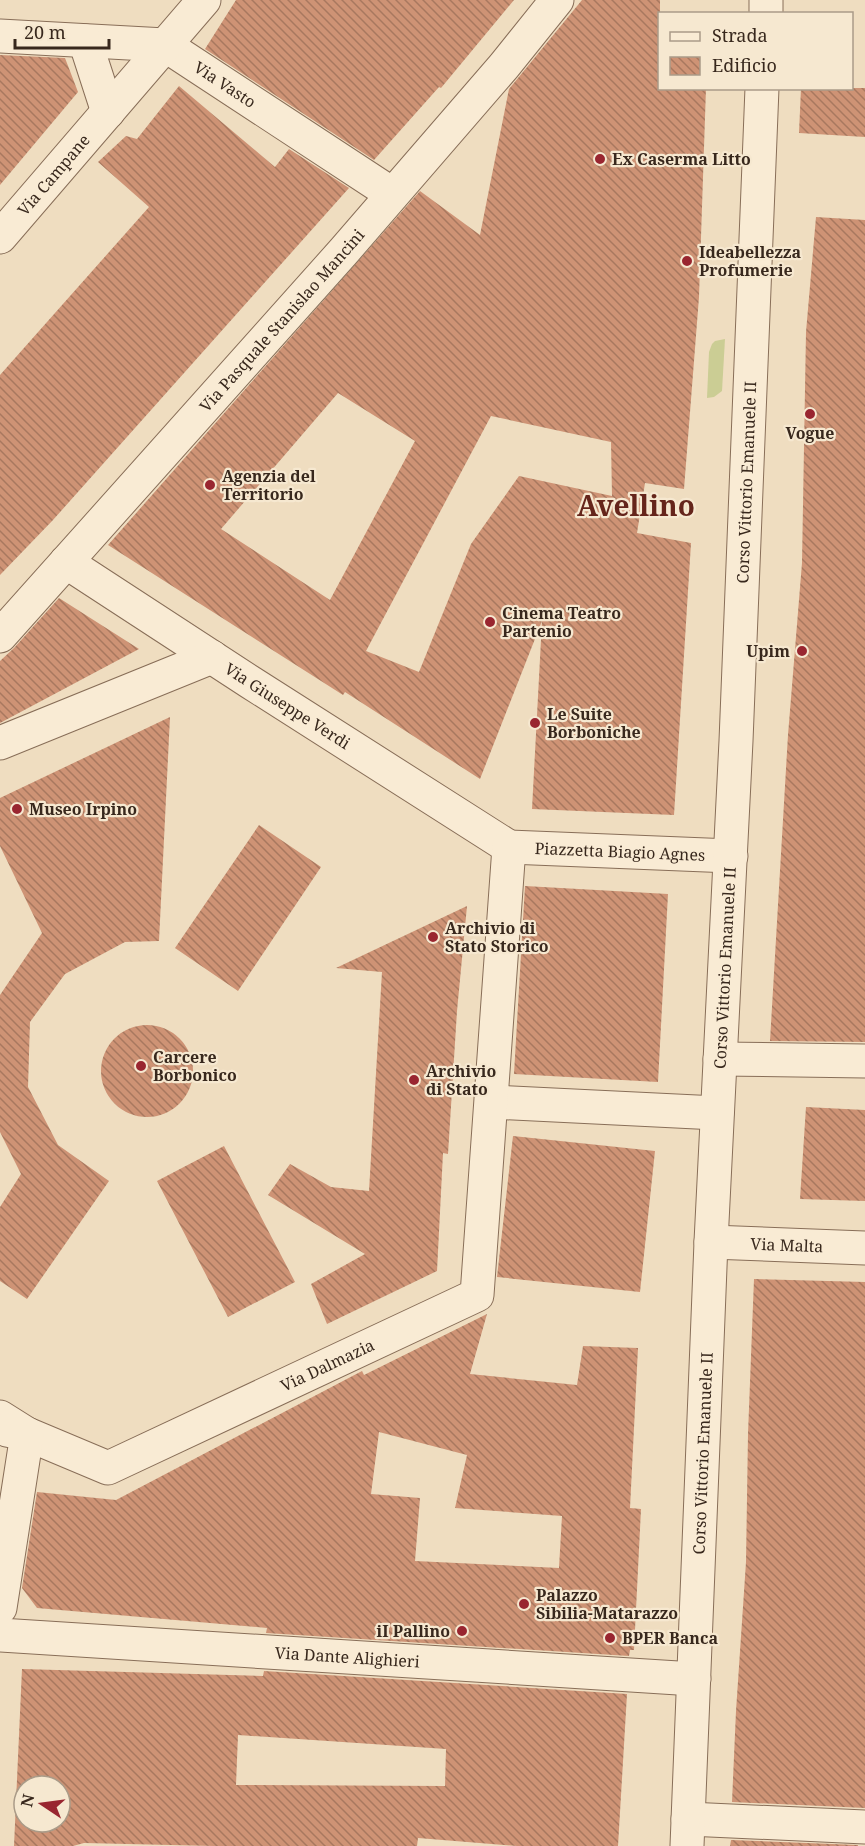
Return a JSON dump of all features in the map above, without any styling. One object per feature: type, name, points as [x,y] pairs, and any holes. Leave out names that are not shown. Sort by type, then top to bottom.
[{"type":"street","name":"Via Campane","points":[[0,237],[204,0]]},
{"type":"street","name":"Via Pasquale Stanislao Mancini","points":[[0,636],[392,195],[504,66],[557,0]]},
{"type":"street","points":[[0,36],[165,45]]},
{"type":"street","points":[[85,41],[108,112]]},
{"type":"street","name":"Via Vasto","points":[[165,45],[392,195]]},
{"type":"street","name":"Corso Vittorio Emanuele II","points":[[688,1833],[711,1242],[731,856],[762,90]]},
{"type":"street","name":"Via Giuseppe Verdi","points":[[66,562],[509,847]]},
{"type":"street","points":[[0,743],[212,657]]},
{"type":"street","name":"Piazzetta Biagio Agnes","points":[[509,847],[731,856]]},
{"type":"street","name":"Via Dalmazia","points":[[9,1427],[108,1468],[477,1296],[509,847]]},
{"type":"street","points":[[720,1059],[865,1061]]},
{"type":"street","points":[[492,1102],[717,1113]]},
{"type":"street","name":"Via Malta","points":[[711,1242],[865,1248]]},
{"type":"street","points":[[0,1608],[9,1427]]},
{"type":"street","name":"Via Dante Alighieri","points":[[0,1635],[694,1679]]},
{"type":"street","points":[[688,1833],[742,1822],[865,1827]]},
{"type":"green space","points":[[725,339],[722,391],[714,397],[707,398],[709,352],[715,341]]},
{"type":"building","points":[[236,0],[514,0],[441,88],[439,87],[374,160],[205,49]]},
{"type":"building","points":[[582,0],[660,0],[658,90],[706,90],[699,297],[684,489],[645,483],[637,533],[691,543],[674,815],[532,809],[542,621],[480,779],[345,692],[343,695],[108,545],[420,191],[480,235],[509,89]],"holes":[[[338,393],[415,441],[330,600],[221,529]],[[491,416],[611,442],[612,496],[519,476],[471,544],[419,672],[366,651]]]},
{"type":"building","points":[[0,55],[65,58],[78,92],[0,185]]},
{"type":"building","points":[[179,86],[275,167],[289,149],[349,188],[53,520],[0,575],[0,375],[149,207],[98,162],[126,136],[137,139]]},
{"type":"building","points":[[865,88],[865,137],[799,133],[801,90]]},
{"type":"building","points":[[816,217],[865,220],[865,1042],[770,1041],[788,735],[802,563],[806,332]]},
{"type":"building","points":[[59,598],[139,649],[0,723],[0,661]]},
{"type":"building","points":[[170,717],[159,941],[125,942],[65,974],[30,1022],[28,1087],[58,1145],[109,1181],[27,1299],[0,1281],[0,1207],[21,1174],[0,1132],[0,995],[42,933],[0,846],[0,798]]},
{"type":"building","points":[[259,825],[321,867],[238,991],[175,948]]},
{"type":"building","points":[[525,886],[668,894],[658,1082],[514,1074]]},
{"type":"building","points":[[467,906],[457,1011],[448,1154],[443,1153],[437,1271],[327,1324],[311,1284],[365,1254],[268,1195],[290,1164],[331,1187],[369,1191],[382,972],[336,968]]},
{"type":"building","points":[[147,1025],[165,1028],[180,1038],[190,1053],[193,1071],[190,1089],[180,1104],[165,1114],[147,1117],[129,1114],[114,1104],[104,1089],[101,1071],[104,1053],[114,1038],[129,1028]]},
{"type":"building","points":[[806,1107],[865,1110],[865,1201],[800,1199]]},
{"type":"building","points":[[513,1136],[655,1151],[640,1292],[497,1277]]},
{"type":"building","points":[[224,1146],[295,1282],[228,1317],[157,1181]]},
{"type":"building","points":[[754,1279],[865,1282],[865,1808],[732,1802],[746,1562]]},
{"type":"building","points":[[487,1314],[470,1374],[577,1385],[583,1346],[638,1348],[630,1508],[641,1509],[634,1650],[630,1650],[629,1656],[266,1633],[267,1628],[37,1608],[22,1588],[37,1492],[116,1500],[362,1371],[364,1375]],"holes":[[[379,1432],[467,1455],[455,1508],[562,1516],[559,1568],[415,1561],[420,1498],[371,1494]]]},
{"type":"building","points":[[22,1669],[263,1676],[264,1671],[627,1694],[618,1846],[517,1846],[418,1838],[417,1846],[214,1846],[84,1843],[73,1846],[14,1846],[15,1834],[72,1834],[72,1774],[17,1774]],"holes":[[[238,1735],[446,1749],[445,1786],[236,1785]]]},
{"type":"building","points":[[731,1840],[858,1845],[858,1846],[730,1846]]},
{"type":"place","name":"Ex Caserma Litto","points":[[600,159]]},
{"type":"place","name":"Ideabellezza Profumerie","points":[[687,261]]},
{"type":"place","name":"Vogue","points":[[810,414]]},
{"type":"place","name":"Agenzia del Territorio","points":[[210,485]]},
{"type":"place","name":"Cinema Teatro Partenio","points":[[490,622]]},
{"type":"place","name":"Upim","points":[[802,651]]},
{"type":"place","name":"Le Suite Borboniche","points":[[535,723]]},
{"type":"place","name":"Museo Irpino","points":[[17,809]]},
{"type":"place","name":"Archivio di Stato Storico","points":[[433,937]]},
{"type":"place","name":"Carcere Borbonico","points":[[141,1066]]},
{"type":"place","name":"Archivio di Stato","points":[[414,1080]]},
{"type":"place","name":"Palazzo Sibilia-Matarazzo","points":[[524,1604]]},
{"type":"place","name":"iI Pallino","points":[[462,1631]]},
{"type":"place","name":"BPER Banca","points":[[610,1638]]},
{"type":"district","name":"Avellino","points":[[636,505]]}]
